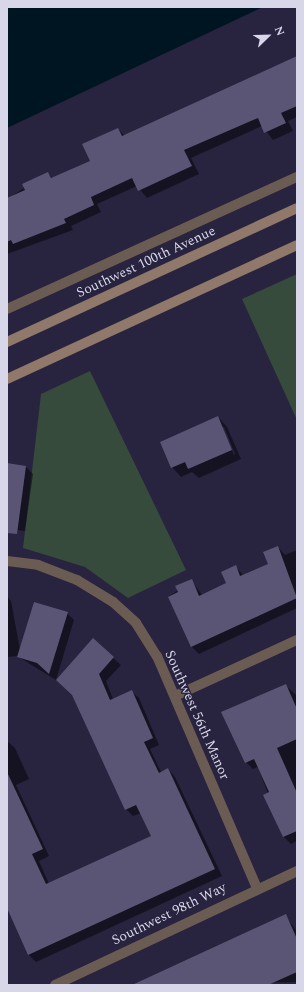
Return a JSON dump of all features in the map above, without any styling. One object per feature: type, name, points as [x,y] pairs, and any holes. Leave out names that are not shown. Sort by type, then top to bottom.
[{"type":"main road","name":"Southwest 100th Avenue","points":[[7,342],[297,208]]},
{"type":"main road","points":[[7,379],[297,245]]},
{"type":"street","name":"Southwest 100th Avenue","points":[[7,309],[297,177]]},
{"type":"street","name":"Southwest 56th Manor","points":[[7,561],[38,565],[77,580],[113,602],[136,623],[157,656],[257,888]]},
{"type":"street","points":[[175,696],[297,640]]},
{"type":"street","name":"Southwest 98th Way","points":[[55,985],[257,888],[297,871]]},
{"type":"green space","points":[[297,274],[297,420],[242,299]]},
{"type":"green space","points":[[90,371],[186,570],[128,598],[85,567],[23,548],[41,394]]},
{"type":"water","points":[[7,7],[263,7],[7,128]]},
{"type":"building","points":[[297,56],[297,106],[281,113],[286,123],[264,133],[258,118],[184,150],[192,166],[138,191],[132,178],[91,197],[94,205],[64,219],[66,223],[13,244],[11,240],[7,242],[7,198],[25,190],[22,184],[48,172],[51,178],[90,161],[82,144],[118,128],[122,136]]},
{"type":"building","points":[[218,416],[232,450],[188,469],[185,462],[171,468],[160,442]]},
{"type":"building","points":[[7,463],[26,466],[17,534],[7,533]]},
{"type":"building","points":[[278,546],[297,598],[191,647],[168,597],[178,592],[175,586],[192,579],[199,596],[226,583],[221,572],[236,565],[240,576],[268,564],[263,552]]},
{"type":"building","points":[[34,602],[68,612],[49,674],[37,663],[17,657]]},
{"type":"building","points":[[93,638],[114,657],[99,674],[110,700],[132,690],[153,738],[144,742],[159,773],[168,768],[215,869],[28,955],[7,908],[7,772],[43,849],[32,854],[46,884],[151,836],[136,805],[125,810],[72,695],[56,680]]},
{"type":"building","points":[[286,684],[297,709],[297,739],[277,748],[297,793],[297,831],[283,837],[263,795],[269,792],[254,759],[245,763],[221,712]]},
{"type":"building","points":[[286,914],[297,939],[297,972],[268,985],[132,985]]}]
